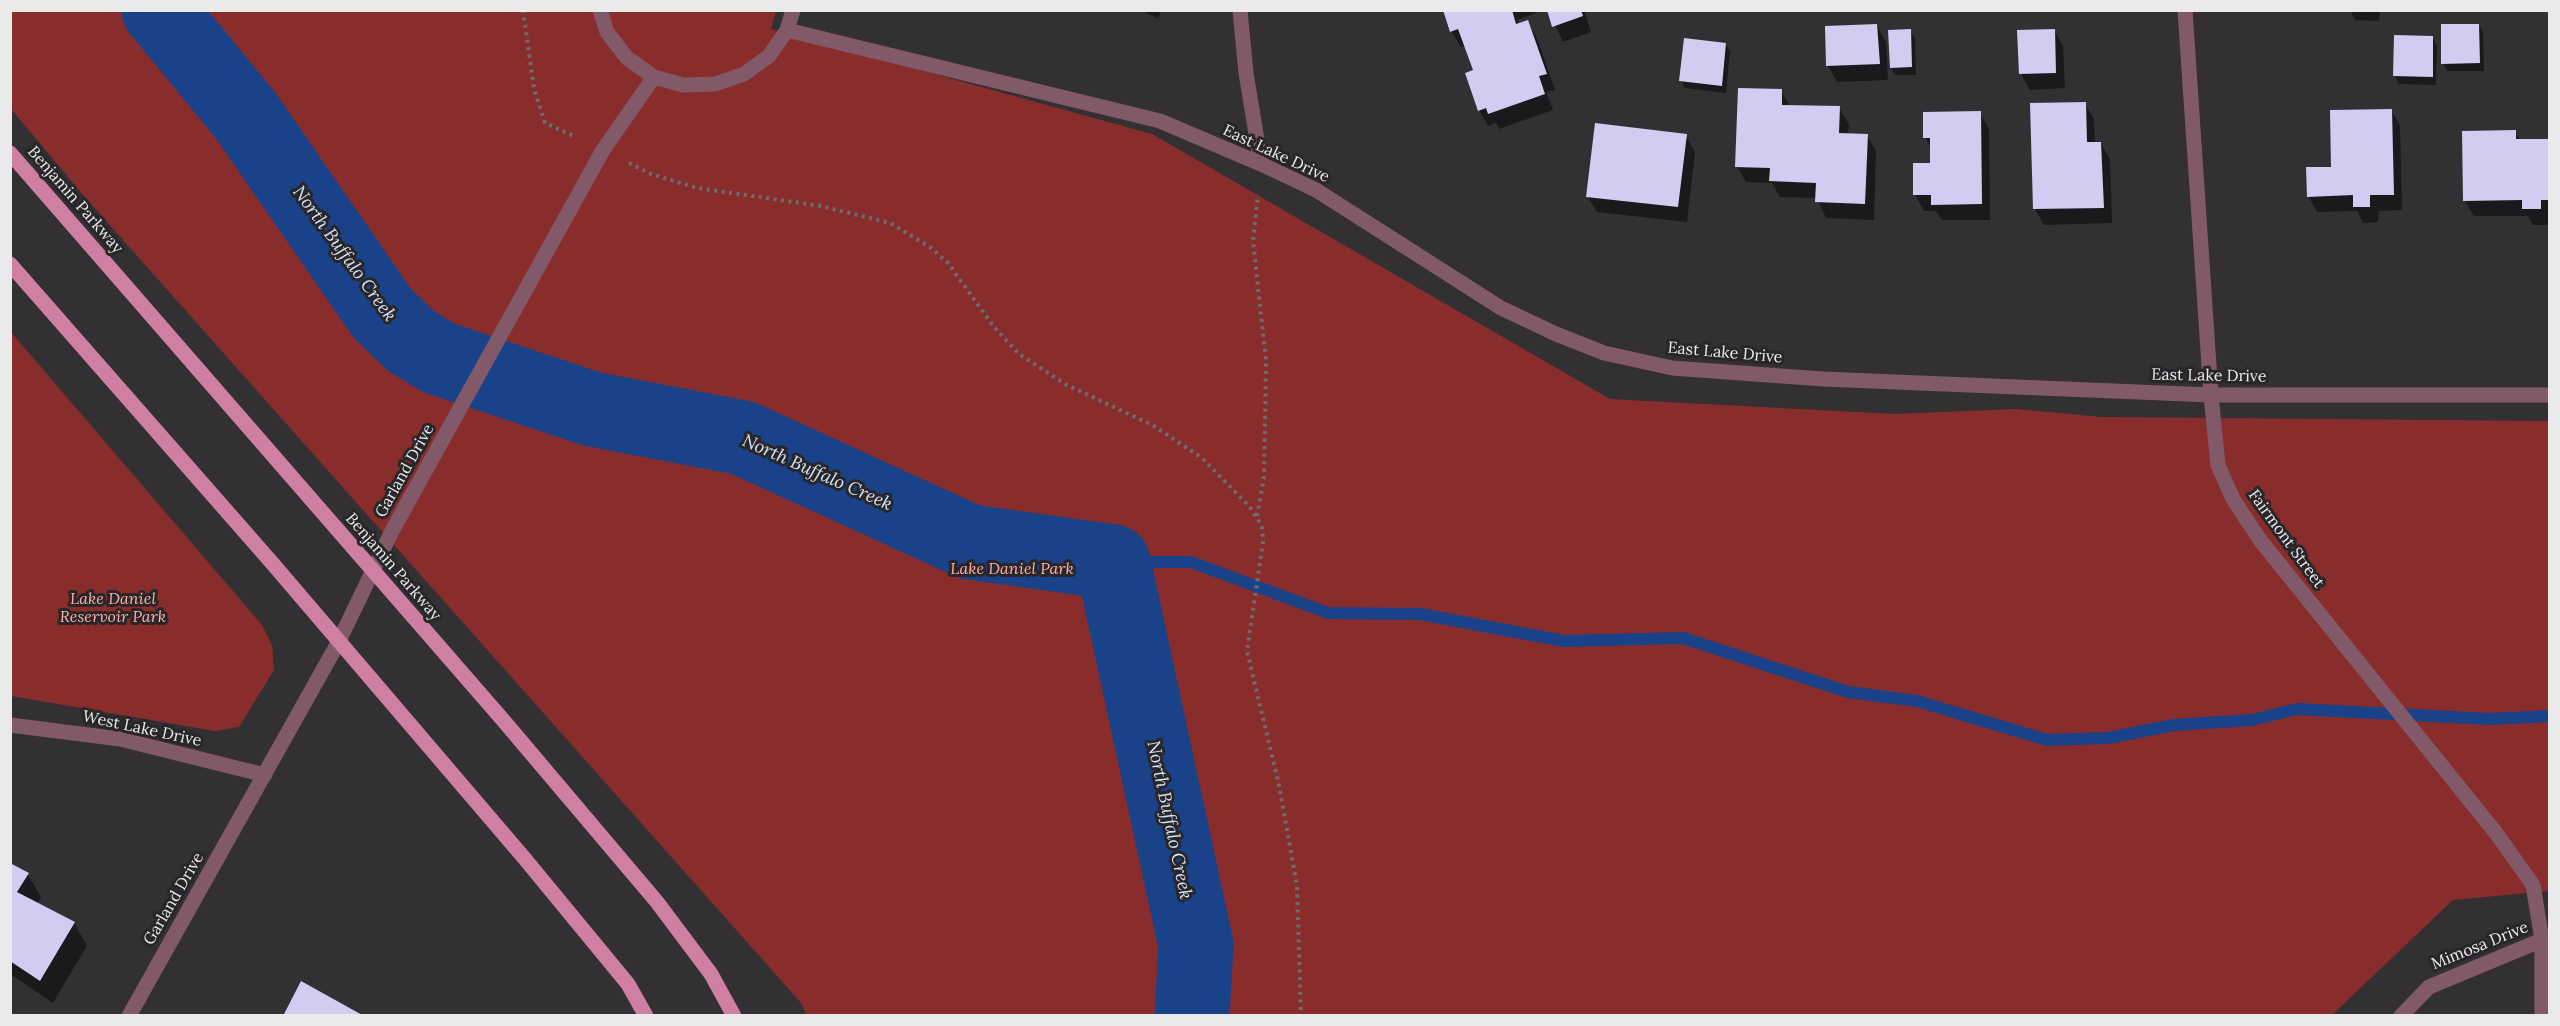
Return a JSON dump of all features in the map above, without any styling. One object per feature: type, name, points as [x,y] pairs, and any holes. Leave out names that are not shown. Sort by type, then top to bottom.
[{"type":"main road","name":"Benjamin Parkway","points":[[10,153],[503,720],[657,902],[711,974],[734,1016]]},
{"type":"main road","points":[[10,264],[273,564],[525,859],[628,984],[646,1016]]},
{"type":"street","points":[[600,10],[607,32],[627,58],[654,77],[683,85],[715,84],[744,74],[769,56],[787,30],[793,10]]},
{"type":"street","points":[[1240,10],[1246,73],[1261,164]]},
{"type":"street","name":"Fairmont Street","points":[[2185,10],[2215,451],[2233,499],[2260,540],[2453,780],[2533,885],[2546,940],[2542,1016]]},
{"type":"street","name":"East Lake Drive","points":[[787,30],[1160,121],[1316,190],[1501,308],[1556,334],[1604,353],[1672,368],[1823,379],[2211,395],[2550,395]]},
{"type":"street","name":"Garland Drive","points":[[129,1016],[338,642],[371,570],[401,514],[603,150],[654,77]]},
{"type":"street","name":"West Lake Drive","points":[[10,725],[120,739],[265,775]]},
{"type":"street","name":"Mimosa Drive","points":[[2401,1016],[2429,987],[2546,940]]},
{"type":"path","points":[[523,10],[534,89],[544,123],[651,174],[697,188],[821,206],[890,223],[930,247],[948,262],[994,327],[1019,354],[1065,384],[1154,426],[1202,458],[1232,486],[1257,517],[1262,526],[1263,542],[1247,651],[1279,785],[1297,886],[1301,1016]]},
{"type":"path","points":[[1257,517],[1264,478],[1266,360],[1253,241],[1261,164]]},
{"type":"green space","name":"Lake Daniel Park","points":[[10,11],[776,11],[771,29],[1152,134],[1610,399],[1894,414],[2016,409],[2102,417],[2549,421],[2549,891],[2453,900],[2332,1015],[806,1015],[802,1004],[83,195],[11,109]]},
{"type":"green space","name":"Lake Daniel Reservoir Park","points":[[10,331],[262,625],[272,645],[274,670],[239,727],[215,731],[11,696]]},
{"type":"building","points":[[1443,10],[1512,10],[1516,24],[1528,20],[1547,74],[1539,76],[1545,94],[1488,114],[1486,108],[1478,111],[1465,73],[1473,70],[1458,29],[1450,32]]},
{"type":"building","points":[[1547,10],[1581,10],[1583,16],[1552,27]]},
{"type":"building","points":[[1877,24],[1880,64],[1826,66],[1825,26]]},
{"type":"building","points":[[2441,24],[2479,24],[2480,63],[2441,64]]},
{"type":"building","points":[[1911,29],[1912,67],[1890,68],[1888,30]]},
{"type":"building","points":[[2055,29],[2056,73],[2019,74],[2017,30]]},
{"type":"building","points":[[2394,35],[2433,36],[2433,77],[2393,76]]},
{"type":"building","points":[[1684,38],[1726,43],[1722,86],[1679,81]]},
{"type":"building","points":[[1738,88],[1782,89],[1782,105],[1840,106],[1839,133],[1868,134],[1865,204],[1815,202],[1816,183],[1769,181],[1770,168],[1735,167]]},
{"type":"building","points":[[2086,102],[2087,142],[2101,142],[2104,208],[2033,209],[2030,103]]},
{"type":"building","points":[[2392,109],[2394,195],[2370,195],[2370,207],[2353,207],[2353,195],[2307,197],[2306,167],[2331,167],[2330,110]]},
{"type":"building","points":[[1981,111],[1982,204],[1931,205],[1931,195],[1913,195],[1913,163],[1930,163],[1930,138],[1923,138],[1923,112]]},
{"type":"building","points":[[1595,123],[1687,134],[1678,207],[1586,197]]},
{"type":"building","points":[[2516,130],[2516,139],[2550,139],[2550,200],[2541,200],[2541,209],[2522,209],[2522,200],[2463,201],[2462,131]]},
{"type":"building","points":[[10,863],[29,873],[17,892],[75,922],[40,981],[10,961]]},
{"type":"building","points":[[301,981],[364,1016],[283,1016]]},
{"type":"waterway","name":"North Buffalo Creek","points":[[159,10],[246,116],[382,313],[411,341],[439,358],[592,409],[743,438],[970,542],[1113,562],[1196,945],[1192,1016]]},
{"type":"waterway","points":[[1113,562],[1191,562],[1328,613],[1420,614],[1564,641],[1683,638],[1848,692],[1917,701],[2047,740],[2108,738],[2174,725],[2252,720],[2297,709],[2490,719],[2550,716]]}]
